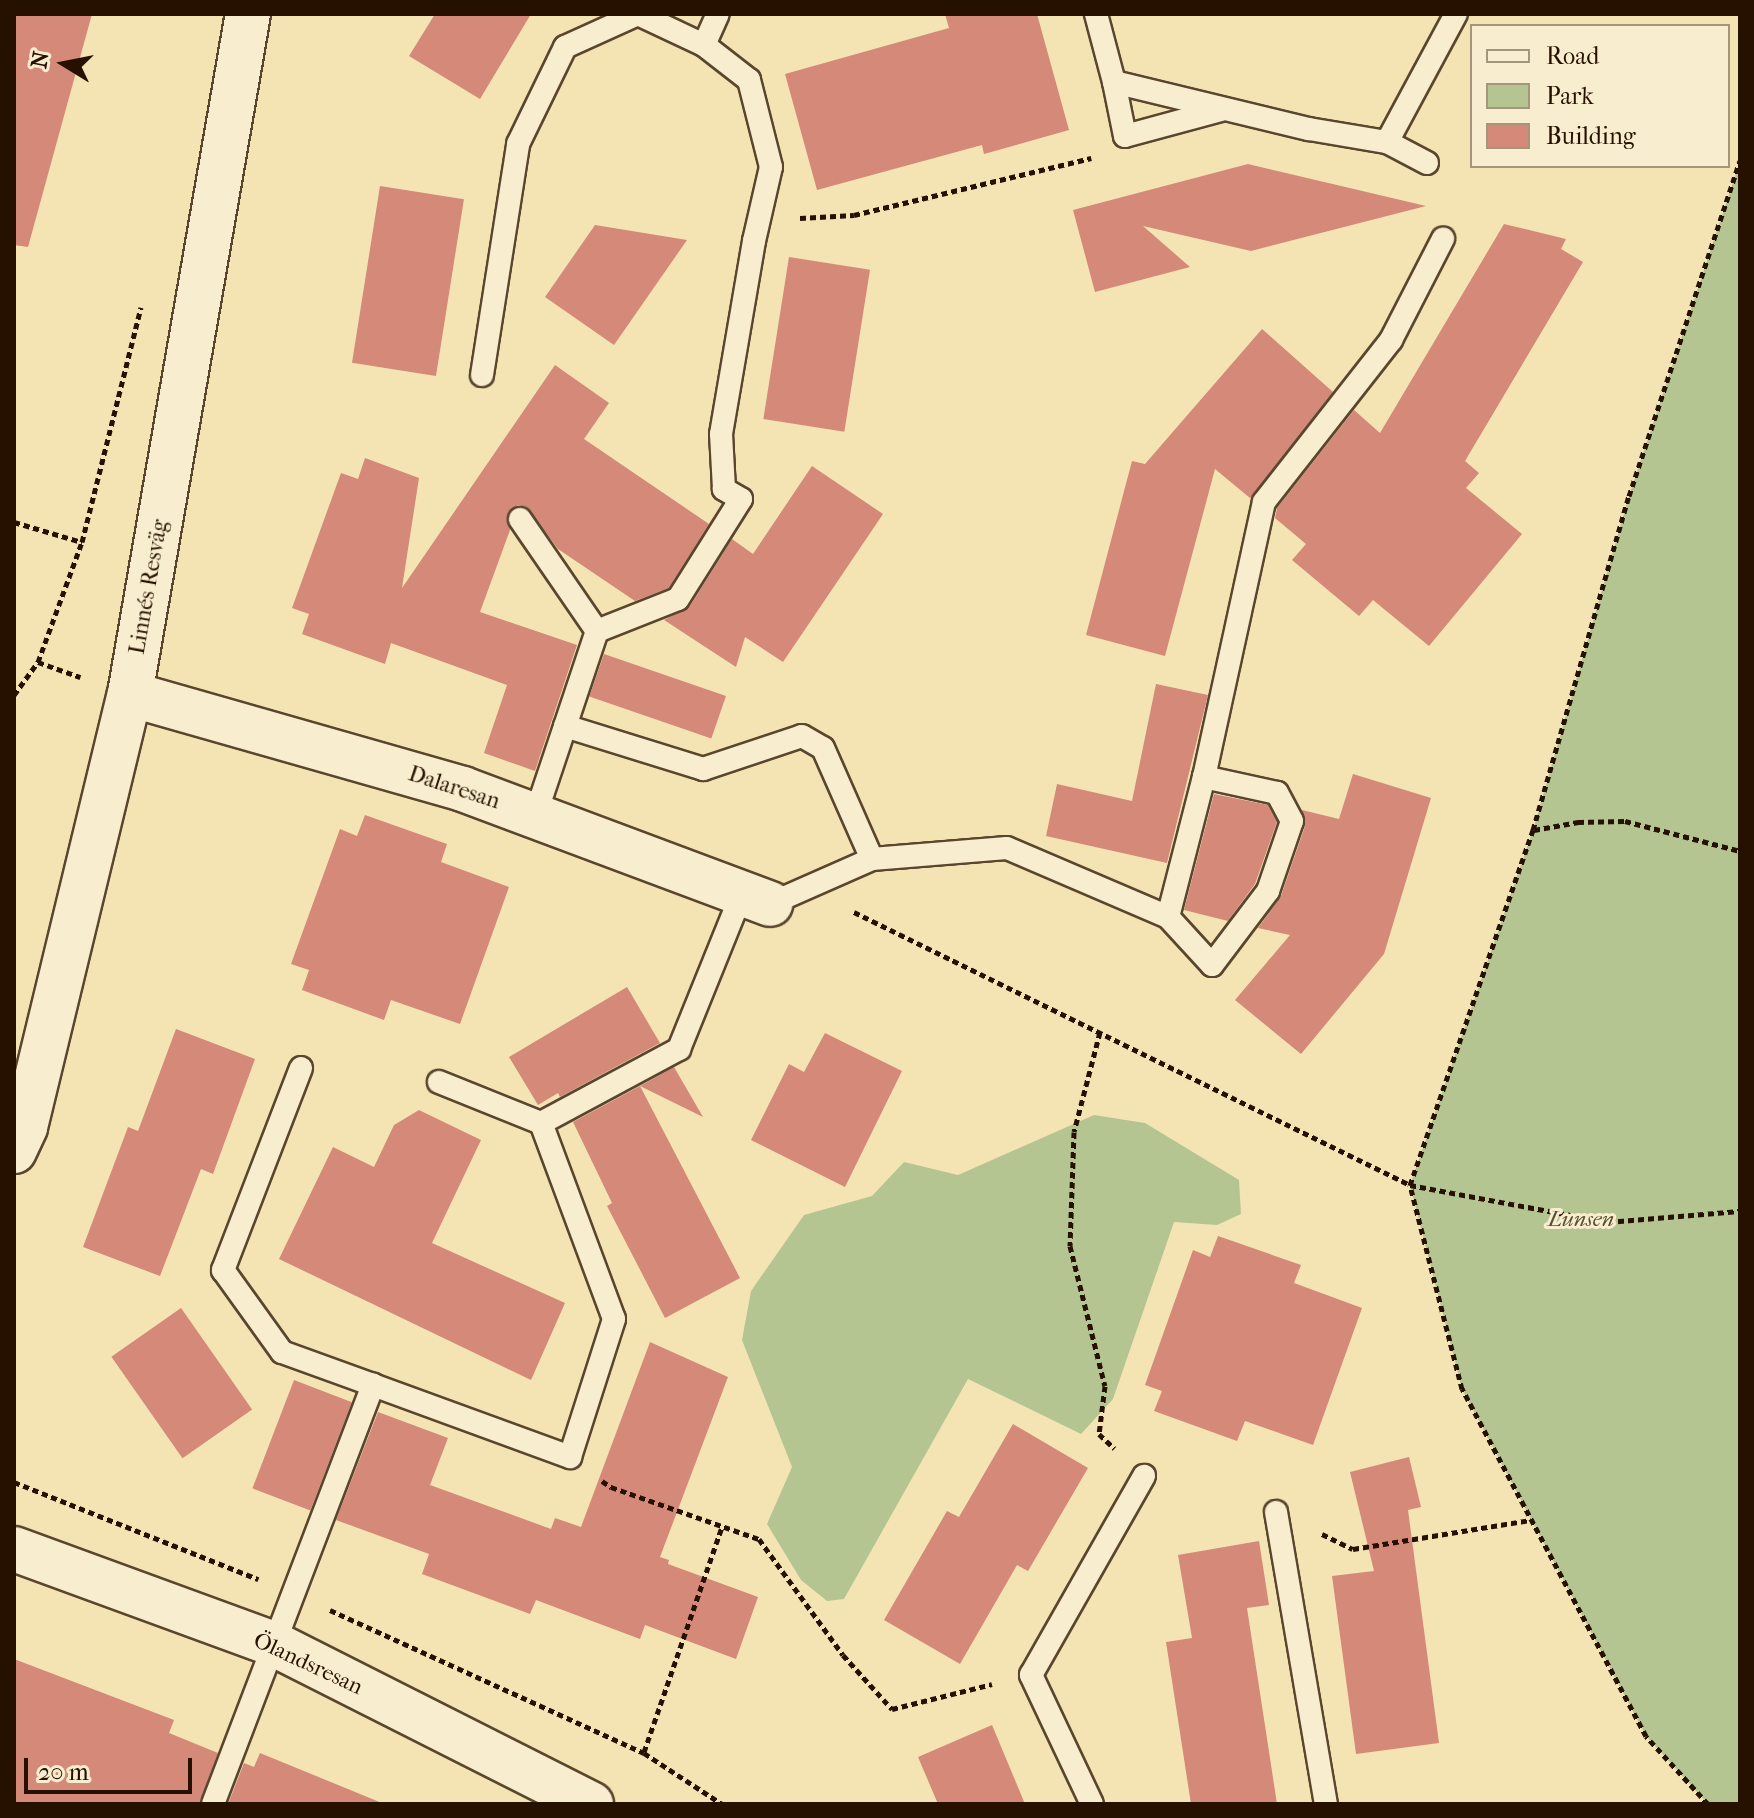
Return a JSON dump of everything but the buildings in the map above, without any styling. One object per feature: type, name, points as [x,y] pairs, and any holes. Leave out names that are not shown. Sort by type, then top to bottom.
[{"type":"street","name":"Linnés Resväg","points":[[14,1151],[25,1127],[130,694],[248,14]]},
{"type":"street","name":"Dalaresan","points":[[130,694],[463,789],[773,895]]},
{"type":"street","name":"Ölandsresan","points":[[14,1549],[276,1645],[591,1804]]},
{"type":"lane","points":[[482,375],[518,144],[565,47],[638,14],[704,45],[749,80],[771,167],[721,434],[724,489],[741,499],[678,599],[597,631],[535,816]]},
{"type":"lane","points":[[704,45],[718,14]]},
{"type":"lane","points":[[1096,14],[1125,136],[1226,109]]},
{"type":"lane","points":[[1387,142],[1456,14]]},
{"type":"lane","points":[[1114,82],[1309,129],[1387,142],[1427,163]]},
{"type":"lane","points":[[1168,917],[1204,777],[1264,502],[1391,340],[1443,239]]},
{"type":"lane","points":[[520,519],[597,631]]},
{"type":"lane","points":[[565,726],[703,769],[802,736],[823,748],[872,859]]},
{"type":"lane","points":[[541,1123],[679,1049],[773,895],[872,859],[1007,848],[1168,917],[1212,965],[1268,891],[1292,821],[1277,793],[1204,777]]},
{"type":"lane","points":[[301,1068],[223,1270],[282,1352],[570,1457],[614,1319],[541,1123],[439,1082]]},
{"type":"lane","points":[[213,1804],[373,1385]]},
{"type":"lane","points":[[1092,1804],[1031,1675],[1144,1476]]},
{"type":"lane","points":[[1276,1512],[1326,1804]]},
{"type":"path","points":[[759,220],[854,215],[1108,154],[1125,136]]},
{"type":"path","points":[[1708,1804],[1646,1736],[1462,1389],[1410,1185],[1533,830],[1629,496],[1740,161]]},
{"type":"path","points":[[14,695],[38,662],[82,542],[145,292]]},
{"type":"path","points":[[14,522],[82,542]]},
{"type":"path","points":[[1533,830],[1578,822],[1625,821],[1740,851]]},
{"type":"path","points":[[773,895],[1100,1032],[1410,1185],[1608,1222],[1740,1211]]},
{"type":"path","points":[[1100,1032],[1074,1132],[1070,1246],[1105,1386],[1099,1434],[1144,1476]]},
{"type":"path","points":[[570,1457],[611,1487],[759,1539],[843,1655],[892,1709],[1031,1675]]},
{"type":"path","points":[[1276,1512],[1353,1549],[1531,1520]]},
{"type":"path","points":[[644,1753],[722,1527]]},
{"type":"green space","name":"Lunsen","points":[[1740,161],[1740,1804],[1708,1804],[1646,1736],[1462,1389],[1410,1185],[1533,830],[1629,496]]},
{"type":"green space","points":[[1094,1115],[1145,1123],[1239,1180],[1241,1214],[1217,1225],[1174,1222],[1113,1399],[1081,1434],[968,1379],[844,1599],[827,1601],[801,1580],[767,1524],[792,1467],[742,1340],[751,1291],[804,1215],[872,1196],[904,1162],[958,1175]]}]
